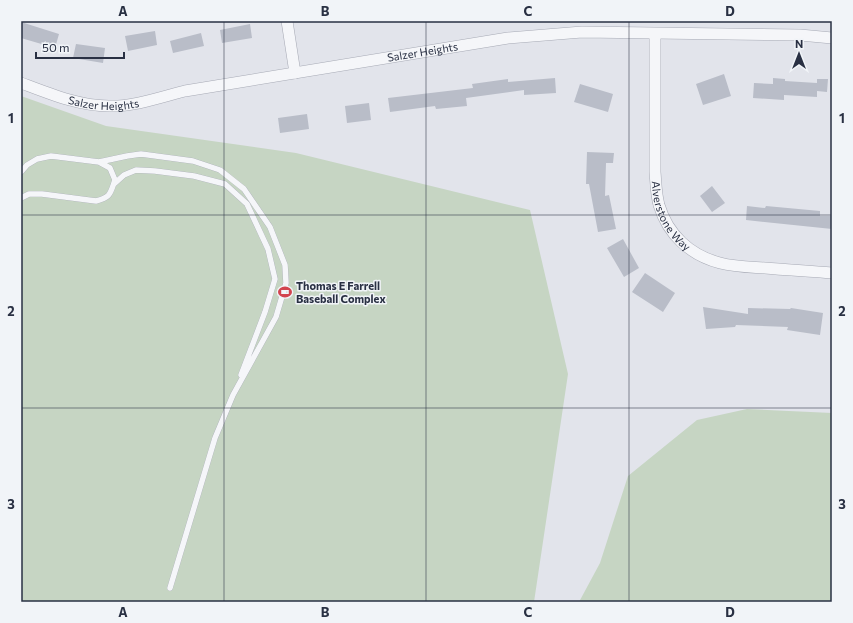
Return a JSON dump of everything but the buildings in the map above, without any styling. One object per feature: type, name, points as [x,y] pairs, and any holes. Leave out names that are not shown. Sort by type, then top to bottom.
[{"type":"street","points":[[287,21],[295,74]]},
{"type":"street","name":"Salzer Heights","points":[[21,83],[72,101],[90,105],[111,106],[132,104],[184,91],[508,38],[582,32],[800,35],[832,38]]},
{"type":"street","name":"Alverstone Way","points":[[655,34],[656,189],[659,205],[671,230],[680,241],[691,250],[702,257],[720,263],[738,266],[832,273]]},
{"type":"lane","points":[[21,172],[27,165],[37,159],[51,156],[99,162],[141,154],[193,161],[220,170],[244,189],[270,227],[285,265],[286,283],[276,317],[233,395]]},
{"type":"lane","points":[[21,198],[29,194],[42,194],[96,202],[104,199],[110,195],[115,180],[110,168],[99,162]]},
{"type":"lane","points":[[114,184],[124,175],[136,170],[187,175],[225,184],[247,204],[268,249],[275,279],[265,312],[216,438],[170,588]]},
{"type":"green space","name":"Thomas E Farrell Baseball Complex","points":[[21,96],[106,126],[296,153],[530,210],[568,374],[534,602],[21,602]]},
{"type":"green space","points":[[747,409],[832,413],[832,602],[579,602],[600,563],[628,476],[697,420]]},
{"type":"place","name":"Thomas E Farrell Baseball Complex","points":[[285,292]]}]
